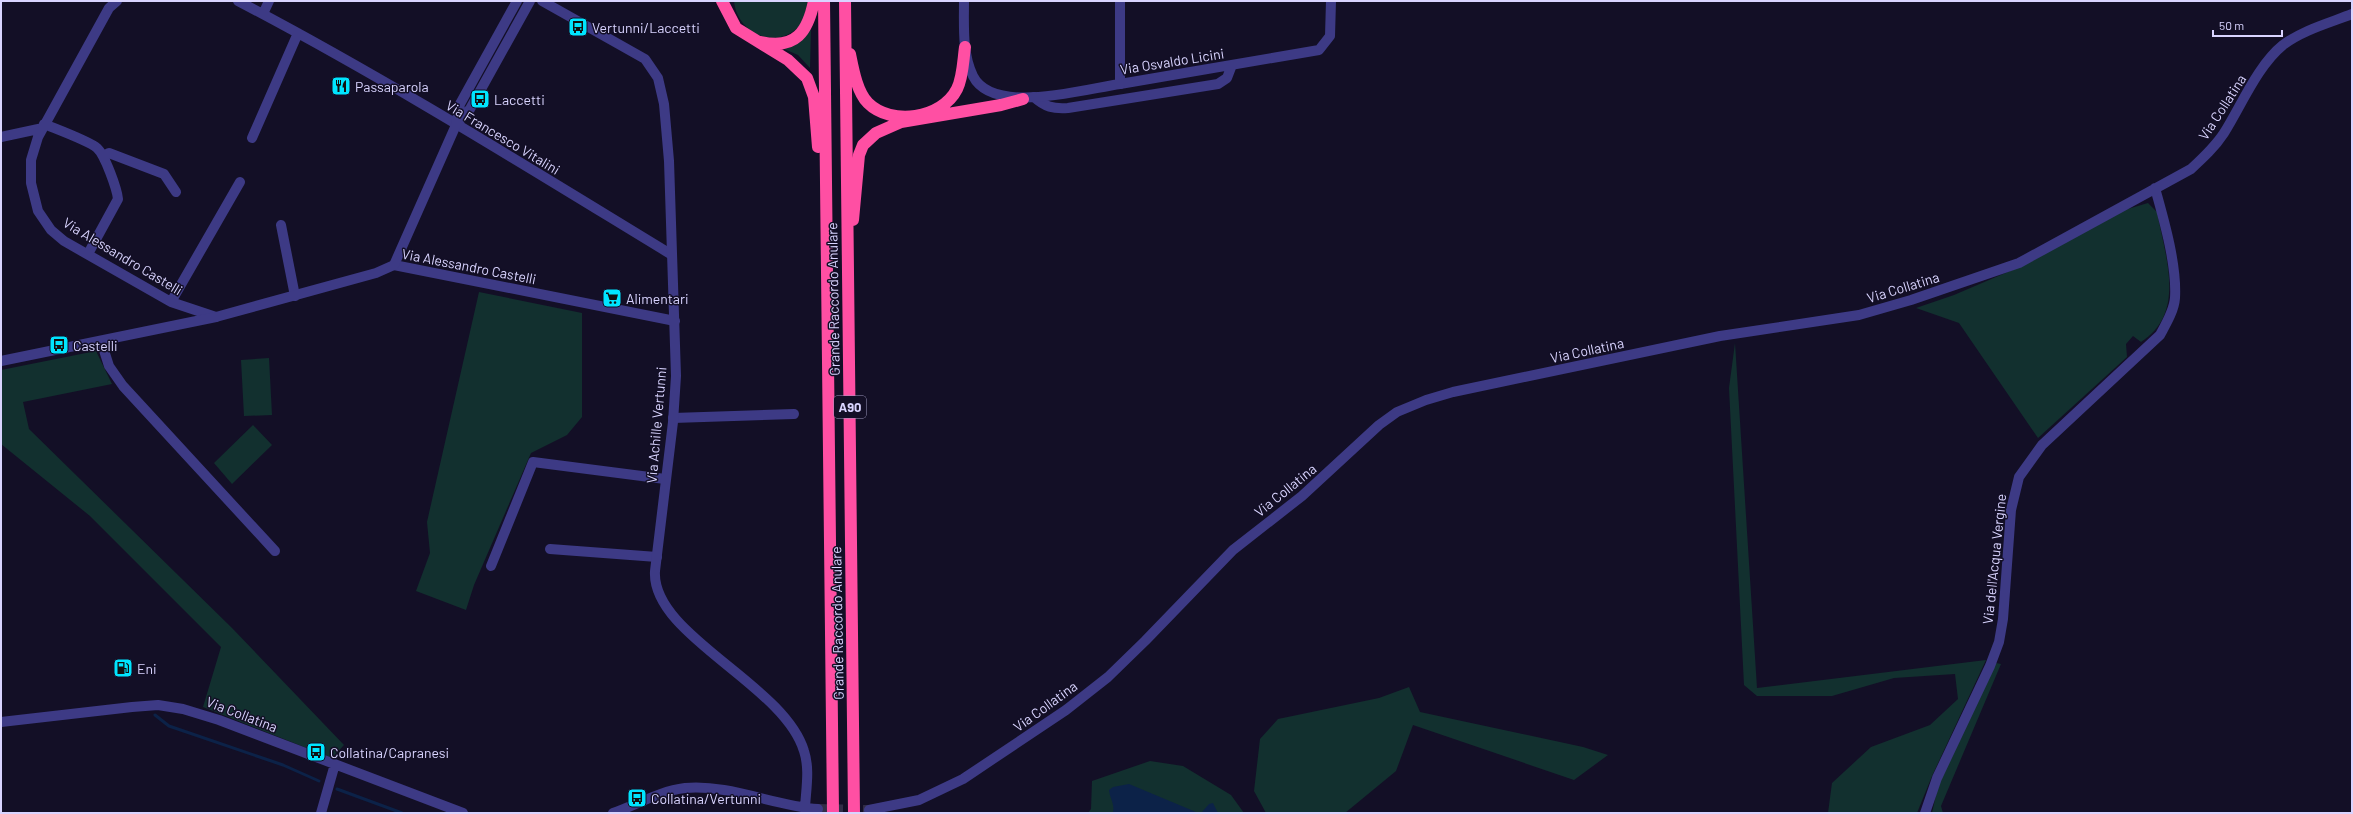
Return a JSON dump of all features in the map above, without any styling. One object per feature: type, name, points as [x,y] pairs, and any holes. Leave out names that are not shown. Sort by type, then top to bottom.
[{"type":"highway","points":[[722,1],[736,28],[794,64],[804,74],[811,86],[825,208]]},
{"type":"highway","points":[[727,1],[730,18]]},
{"type":"highway","points":[[756,41],[774,43],[795,38],[807,26],[814,1]]},
{"type":"highway","name":"Grande Raccordo Anulare","points":[[824,1],[825,208],[833,813]]},
{"type":"highway","points":[[845,4],[848,43],[861,94],[871,105],[884,113],[897,116],[912,115],[930,112],[942,105],[954,93],[960,82],[965,47]]},
{"type":"highway","name":"Grande Raccordo Anulare","points":[[845,4],[854,813]]},
{"type":"highway","points":[[847,267],[856,196],[857,166],[863,145],[869,139],[876,133],[901,122],[1001,105],[1028,98]]},
{"type":"street","points":[[43,126],[110,8],[117,1]]},
{"type":"street","name":"Via Francesco Vitalini","points":[[238,1],[298,33],[456,125],[672,255]]},
{"type":"street","points":[[263,14],[269,1]]},
{"type":"street","points":[[394,265],[456,125],[460,104],[517,1]]},
{"type":"street","points":[[456,125],[470,109],[530,1]]},
{"type":"street","name":"Via Achille Vertunni","points":[[542,1],[644,59],[656,74],[662,87],[672,255],[676,376],[673,418],[657,556],[656,585],[673,616],[697,639],[772,703],[795,731],[804,749],[807,763],[805,808]]},
{"type":"street","points":[[964,1],[965,47],[972,75],[985,90],[995,96],[1028,98],[1054,109],[1068,108],[1218,84],[1227,78],[1232,65]]},
{"type":"street","points":[[1120,1],[1120,84]]},
{"type":"street","name":"Via Osvaldo Licini","points":[[1028,98],[1313,52],[1324,46],[1332,30],[1331,1]]},
{"type":"street","name":"Via Collatina","points":[[868,810],[918,800],[963,779],[1066,710],[1108,677],[1145,642],[1233,550],[1302,496],[1379,425],[1397,412],[1426,400],[1453,392],[1720,336],[1859,315],[1911,300],[2019,263],[2191,168],[2212,149],[2269,60],[2283,45],[2307,32],[2352,14]]},
{"type":"street","points":[[252,138],[298,33]]},
{"type":"street","points":[[498,35],[504,34],[508,40]]},
{"type":"street","points":[[460,104],[463,109],[470,109]]},
{"type":"street","points":[[1,137],[43,126],[97,148],[103,156],[118,200],[88,254]]},
{"type":"street","name":"Via Alessandro Castelli","points":[[43,126],[31,160],[31,183],[35,201],[44,221],[51,230],[64,241],[171,302],[216,317]]},
{"type":"street","points":[[103,156],[110,153],[164,174],[176,192]]},
{"type":"street","points":[[171,302],[240,182]]},
{"type":"street","name":"Via dell'Acqua Vergine","points":[[1924,813],[1937,778],[1990,666],[1999,642],[2003,619],[2011,510],[2019,477],[2042,445],[2160,335],[2170,315],[2175,298],[2171,260],[2156,188]]},
{"type":"street","points":[[281,225],[295,296]]},
{"type":"street","name":"Via Alessandro Castelli","points":[[1,361],[216,317],[376,273],[394,265],[675,321]]},
{"type":"street","points":[[101,341],[109,366],[123,386],[275,551]]},
{"type":"street","points":[[673,418],[794,414]]},
{"type":"street","points":[[491,566],[533,462],[665,479]]},
{"type":"street","points":[[550,549],[657,556]]},
{"type":"street","name":"Via Collatina","points":[[1,722],[132,707],[170,707],[205,715],[463,813]]},
{"type":"street","points":[[321,813],[335,764]]},
{"type":"street","points":[[613,813],[669,792],[693,788],[744,794],[805,808],[818,809]]},
{"type":"green space","points":[[734,1],[808,1],[801,24],[792,32],[781,37],[770,38],[750,30],[742,22],[737,13]]},
{"type":"green space","points":[[811,30],[810,68],[798,55],[784,49]]},
{"type":"green space","points":[[2148,203],[2157,212],[2168,265],[2168,300],[2164,316],[2155,330],[2141,342],[2133,336],[2126,344],[2127,357],[2038,438],[1959,323],[1916,308],[1954,295],[2024,265],[2121,211]]},
{"type":"green space","points":[[479,292],[582,313],[582,417],[567,435],[531,453],[474,585],[466,610],[416,591],[430,553],[427,522]]},
{"type":"green space","points":[[1735,343],[1757,688],[1986,660],[1932,776],[1917,813],[1828,813],[1832,783],[1871,747],[1930,725],[1958,699],[1955,674],[1894,678],[1832,696],[1757,696],[1744,685],[1729,388]]},
{"type":"green space","points":[[96,351],[112,384],[23,402],[29,429],[232,628],[344,745],[332,758],[203,707],[221,647],[90,516],[1,444],[1,370]]},
{"type":"green space","points":[[269,358],[272,415],[244,416],[241,360]]},
{"type":"green space","points":[[253,425],[272,445],[232,484],[214,463]]},
{"type":"green space","points":[[1996,663],[2001,664],[1941,806],[1943,813],[1932,813],[1938,786]]},
{"type":"green space","points":[[1409,687],[1420,712],[1583,747],[1608,755],[1574,780],[1413,725],[1396,771],[1345,813],[1266,813],[1254,791],[1260,739],[1278,719],[1379,698]]},
{"type":"green space","points":[[1150,761],[1183,766],[1231,795],[1244,813],[1088,813],[1091,809],[1092,781]]},
{"type":"water","points":[[1129,784],[1196,812],[1202,812],[1209,804],[1213,803],[1218,813],[1113,813],[1109,790],[1113,787]]},
{"type":"waterway","points":[[155,715],[169,726],[283,765],[319,781]]},
{"type":"waterway","points":[[337,789],[402,813]]},
{"type":"tunnel","points":[[818,809],[869,810]]},
{"type":"place","name":"Vertunni/Laccetti","points":[[578,27]]},
{"type":"place","name":"Passaparola","points":[[341,86]]},
{"type":"place","name":"Laccetti","points":[[480,99]]},
{"type":"place","name":"Alimentari","points":[[612,298]]},
{"type":"place","name":"Castelli","points":[[59,345]]},
{"type":"place","name":"Eni","points":[[123,668]]},
{"type":"place","name":"Collatina/Capranesi","points":[[316,752]]},
{"type":"place","name":"Collatina/Vertunni","points":[[637,798]]}]
